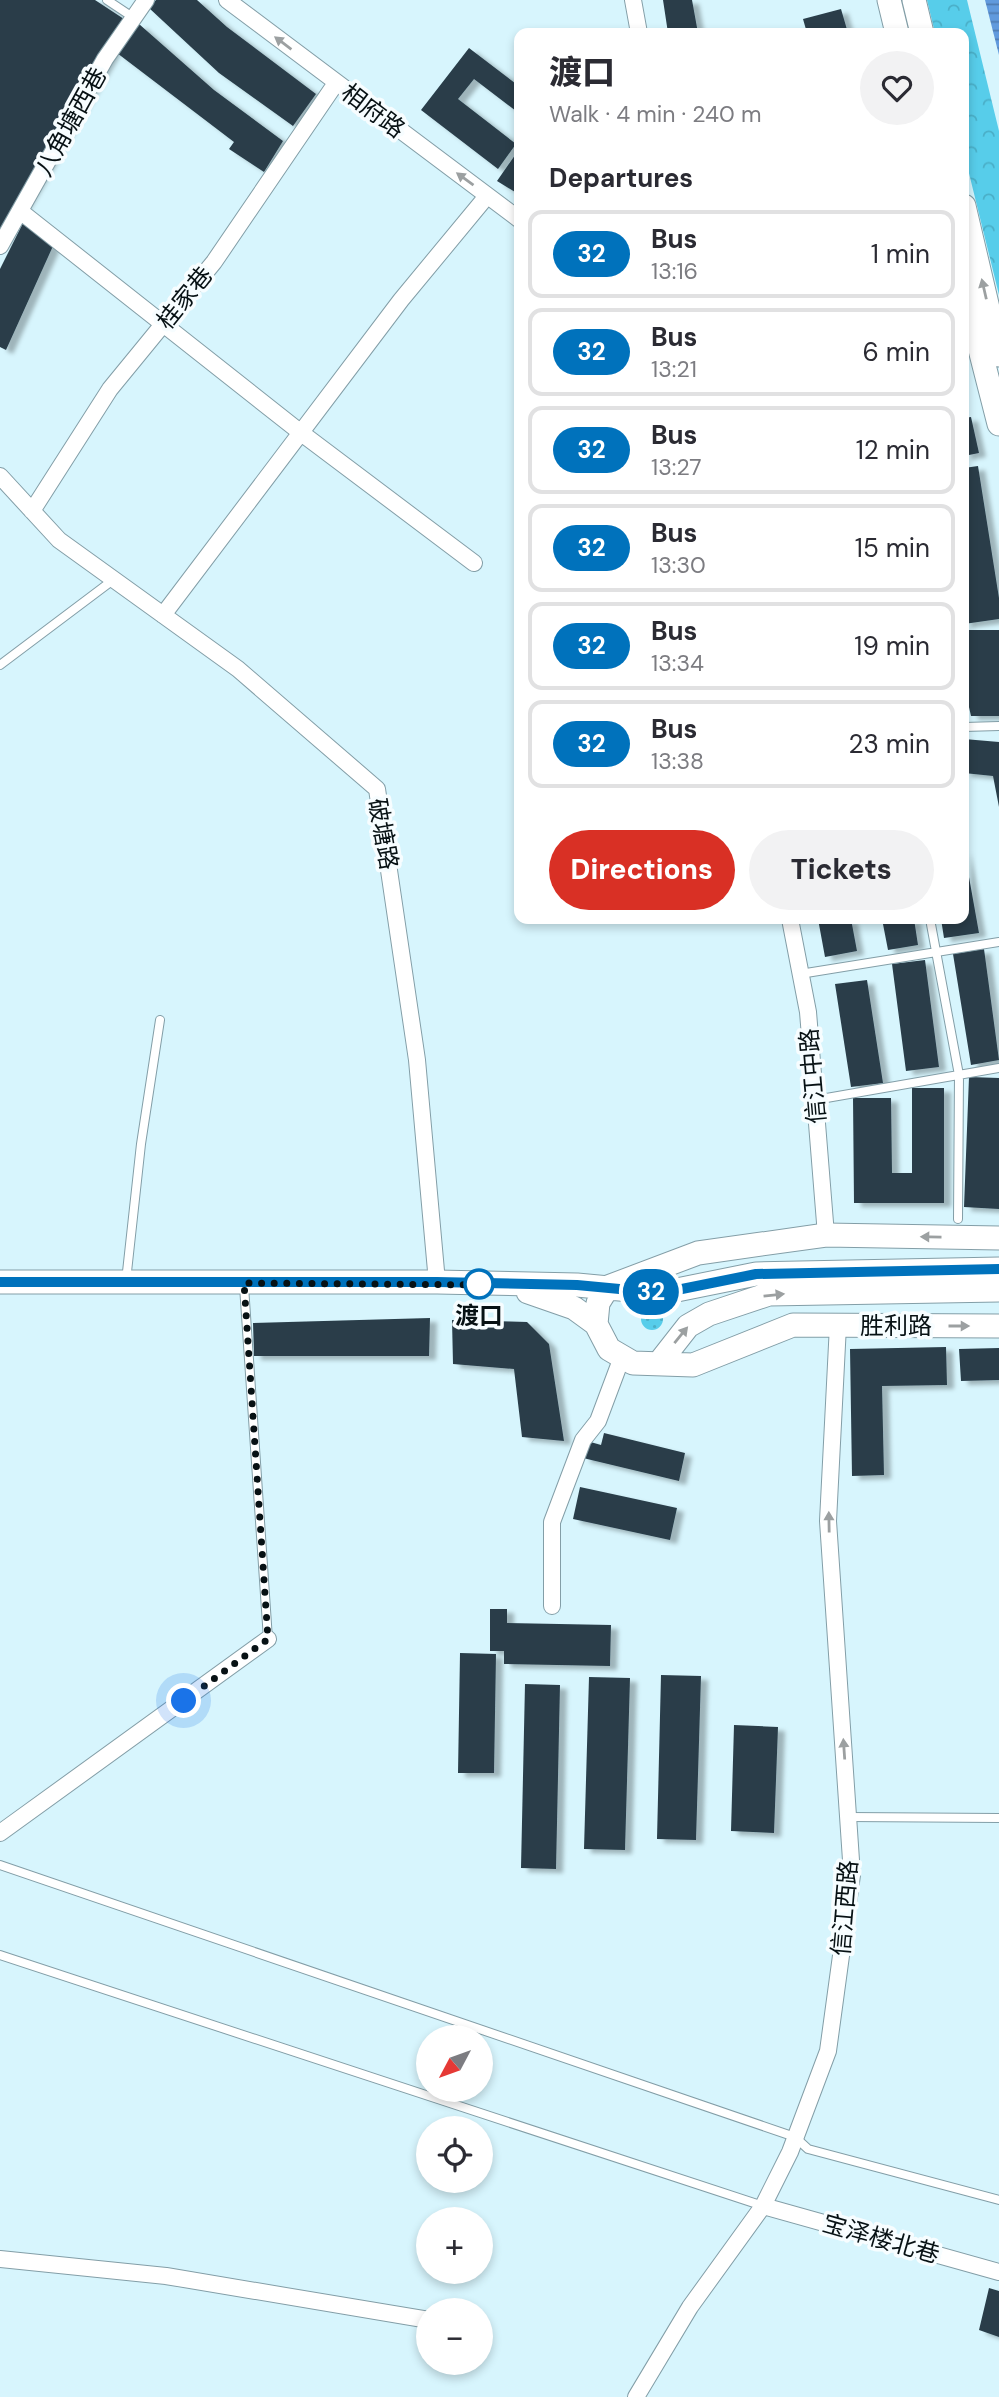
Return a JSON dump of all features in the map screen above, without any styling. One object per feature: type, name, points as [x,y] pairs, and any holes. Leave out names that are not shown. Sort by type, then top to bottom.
[{"type":"main road","points":[[888,0],[896,28]]},
{"type":"main road","points":[[914,0],[921,28]]},
{"type":"main road","points":[[969,227],[999,355]]},
{"type":"main road","points":[[969,307],[999,424]]},
{"type":"main road","points":[[596,1324],[598,1303],[608,1287],[698,1253],[826,1235],[890,1240],[992,1241]]},
{"type":"main road","points":[[0,1282],[437,1282],[608,1287],[662,1293],[756,1274],[999,1269]]},
{"type":"main road","points":[[512,1286],[574,1308],[596,1324],[609,1349],[633,1363],[659,1363],[688,1326],[709,1314],[769,1294],[999,1290]]},
{"type":"main road","name":"胜利路","points":[[659,1363],[693,1365],[793,1325],[901,1320],[999,1325]]},
{"type":"street","name":"八角塘西巷","points":[[0,246],[105,59],[146,0]]},
{"type":"street","name":"相府路","points":[[227,0],[248,6],[336,83],[514,215]]},
{"type":"street","points":[[633,0],[638,28]]},
{"type":"street","name":"桂家巷","points":[[32,511],[110,389],[214,262],[336,83]]},
{"type":"street","points":[[163,615],[401,300],[487,195]]},
{"type":"street","points":[[20,211],[300,432],[474,563]]},
{"type":"street","name":"破塘路","points":[[0,476],[59,540],[238,668],[377,789],[417,1060],[437,1282]]},
{"type":"street","name":"信江中路","points":[[791,924],[808,1012],[826,1235]]},
{"type":"street","name":"信江西路","points":[[636,2397],[691,2307],[763,2206],[792,2145],[828,2050],[852,1875],[828,1521],[838,1325]]},
{"type":"street","points":[[552,1606],[552,1522],[583,1440],[598,1421],[622,1357]]},
{"type":"street","points":[[0,1833],[268,1639]]},
{"type":"street","name":"宝泽楼北巷","points":[[763,2206],[999,2272]]},
{"type":"street","points":[[0,2259],[166,2276],[416,2318]]},
{"type":"lane","points":[[107,0],[134,18]]},
{"type":"lane","points":[[0,665],[113,580]]},
{"type":"lane","points":[[969,727],[999,726]]},
{"type":"lane","points":[[931,924],[959,1075],[958,1219]]},
{"type":"lane","points":[[800,974],[999,942]]},
{"type":"lane","points":[[126,1284],[141,1144],[160,1020]]},
{"type":"lane","points":[[815,1100],[999,1068]]},
{"type":"lane","points":[[244,1283],[268,1639]]},
{"type":"lane","points":[[848,1817],[999,1818]]},
{"type":"lane","points":[[0,1865],[792,2145],[999,2200]]},
{"type":"lane","points":[[0,1955],[763,2206]]},
{"type":"green space","points":[[927,0],[967,0],[999,131],[999,295],[969,173],[969,28],[934,28]]},
{"type":"green space","points":[[648,1308],[656,1308],[663,1315],[663,1323],[656,1330],[648,1330],[641,1323],[641,1315]]},
{"type":"shaded area","points":[[985,0],[999,0],[999,55]]},
{"type":"building","points":[[0,0],[95,0],[130,23],[0,246]]},
{"type":"building","points":[[156,0],[197,0],[227,27],[316,94],[293,126],[219,73],[149,8]]},
{"type":"building","points":[[663,0],[692,0],[697,28],[667,28]]},
{"type":"building","points":[[841,9],[847,28],[806,28],[803,19]]},
{"type":"building","points":[[139,24],[214,90],[283,141],[264,172],[229,149],[234,142],[117,53]]},
{"type":"building","points":[[469,48],[514,82],[514,109],[474,79],[458,99],[514,142],[514,147],[498,169],[421,110]]},
{"type":"building","points":[[514,157],[514,191],[497,181]]},
{"type":"building","points":[[23,223],[53,246],[6,350],[0,347],[0,269]]},
{"type":"building","points":[[969,417],[979,453],[969,455]]},
{"type":"building","points":[[978,466],[999,598],[999,619],[969,623],[969,467]]},
{"type":"building","points":[[969,630],[999,630],[999,716],[971,716]]},
{"type":"building","points":[[969,739],[999,742],[999,807],[993,776],[969,774]]},
{"type":"building","points":[[969,877],[979,933],[944,938],[942,924],[969,924]]},
{"type":"building","points":[[819,924],[852,924],[857,951],[825,957]]},
{"type":"building","points":[[883,924],[915,924],[918,945],[888,950]]},
{"type":"building","points":[[984,949],[999,1060],[971,1065],[953,954]]},
{"type":"building","points":[[925,960],[939,1067],[906,1071],[892,964]]},
{"type":"building","points":[[867,980],[883,1083],[851,1087],[835,984]]},
{"type":"building","points":[[969,1077],[999,1078],[999,1209],[964,1207]]},
{"type":"building","points":[[912,1088],[944,1088],[944,1203],[854,1203],[853,1098],[891,1098],[892,1173],[912,1173]]},
{"type":"building","points":[[430,1318],[429,1356],[254,1356],[253,1323]]},
{"type":"building","points":[[452,1320],[527,1322],[549,1344],[564,1441],[522,1437],[514,1369],[453,1364]]},
{"type":"building","points":[[946,1347],[947,1385],[882,1386],[884,1475],[852,1476],[850,1349]]},
{"type":"building","points":[[999,1348],[999,1380],[961,1381],[959,1349]]},
{"type":"building","points":[[604,1433],[685,1453],[679,1481],[583,1458],[587,1441],[601,1445]]},
{"type":"building","points":[[580,1487],[677,1508],[670,1540],[573,1519]]},
{"type":"building","points":[[490,1609],[507,1609],[507,1623],[611,1625],[610,1666],[504,1664],[504,1651],[490,1651]]},
{"type":"building","points":[[460,1653],[496,1654],[494,1773],[458,1773]]},
{"type":"building","points":[[661,1675],[701,1676],[696,1840],[657,1839]]},
{"type":"building","points":[[589,1677],[630,1678],[625,1850],[584,1849]]},
{"type":"building","points":[[525,1684],[560,1685],[556,1869],[521,1868]]},
{"type":"building","points":[[734,1725],[778,1727],[774,1833],[731,1831]]},
{"type":"building","points":[[989,2288],[999,2291],[999,2337],[979,2330]]},
{"type":"bus line","name":"32","points":[[0,1282],[437,1282],[543,1287],[577,1285],[662,1293],[756,1274],[999,1269]]},
{"type":"place","name":"渡口","points":[[479,1284]]},
{"type":"route","points":[[184,1701],[268,1639],[244,1283],[437,1282],[487,1285],[479,1284]]}]
